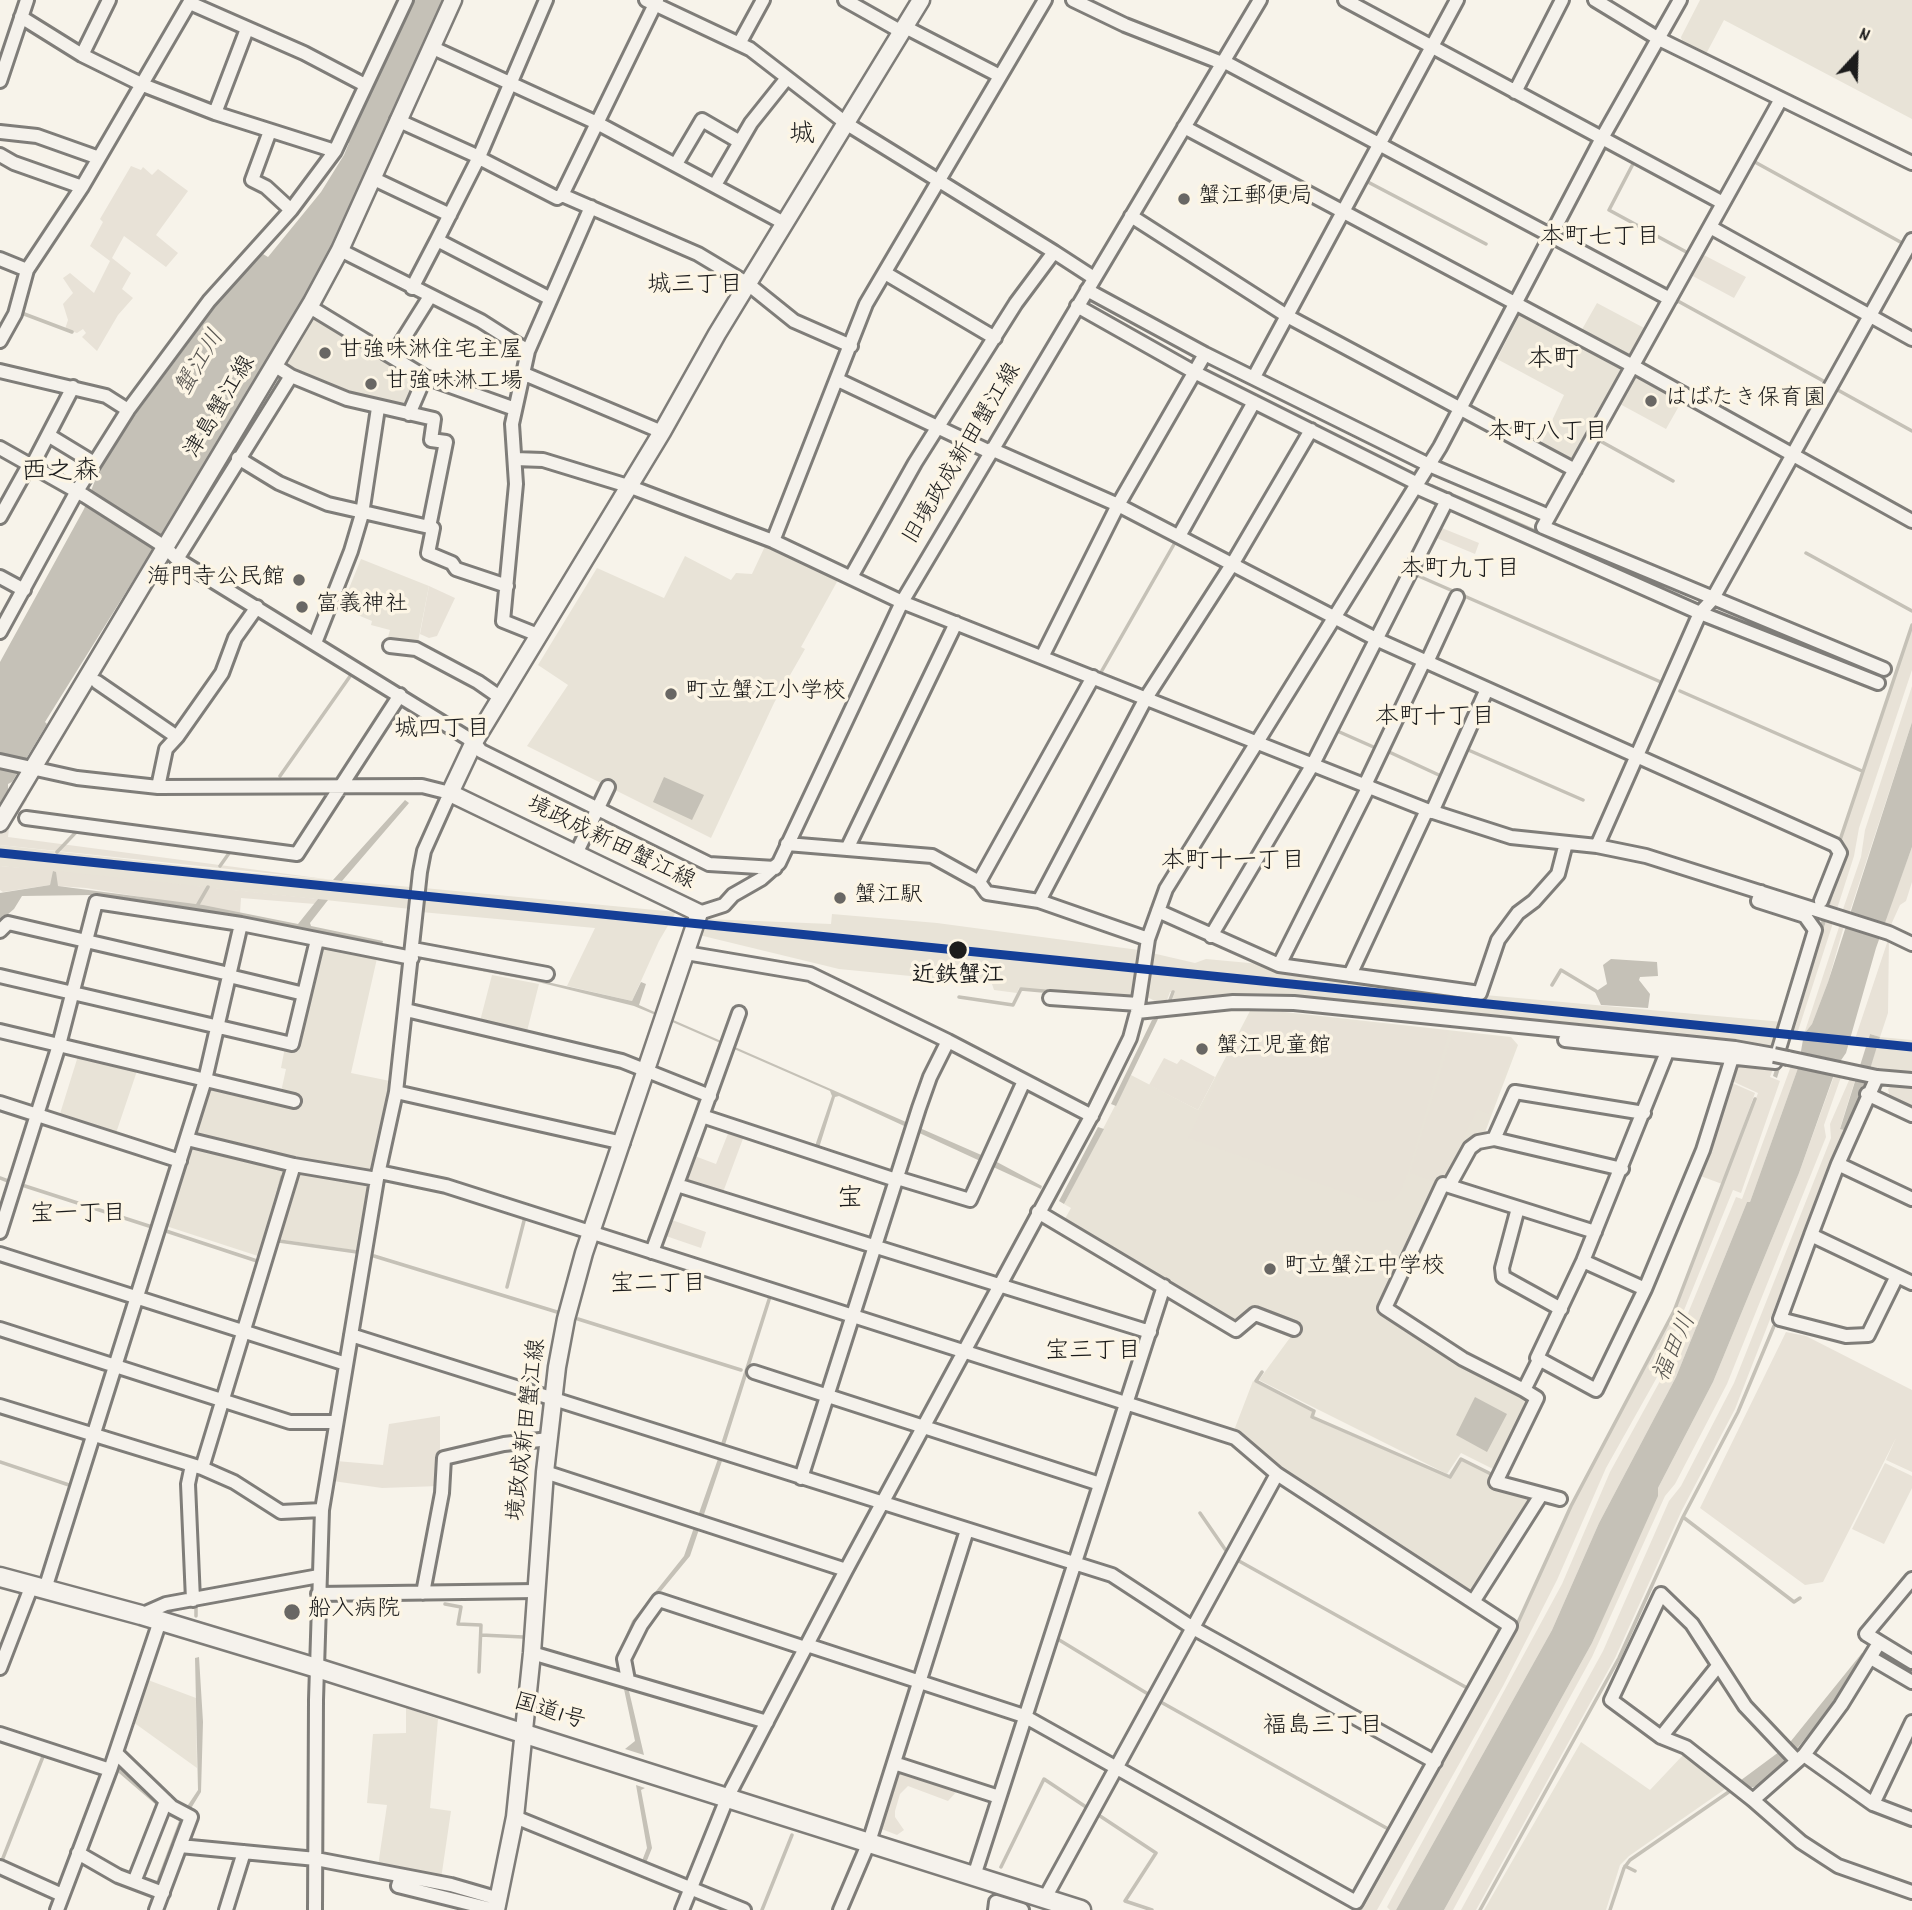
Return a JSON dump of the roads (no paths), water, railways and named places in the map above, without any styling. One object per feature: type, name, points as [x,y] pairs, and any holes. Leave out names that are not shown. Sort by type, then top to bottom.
[{"type":"highway","name":"国道1号","points":[[0,1577],[141,1615],[525,1732],[1081,1910]]},
{"type":"main road","name":"津島蟹江線","points":[[0,823],[28,768],[168,551],[310,307],[340,250],[453,0]]},
{"type":"main road","points":[[450,793],[474,742],[663,432],[784,223],[921,0]]},
{"type":"main road","name":"境政成新田蟹江線","points":[[450,793],[699,913],[571,1298],[553,1399],[545,1472],[532,1653],[515,1817],[497,1906]]},
{"type":"street","points":[[0,81],[27,0]]},
{"type":"street","points":[[82,55],[109,0]]},
{"type":"street","points":[[0,632],[81,494],[94,463],[128,410],[209,301],[291,210],[334,151],[406,0]]},
{"type":"street","points":[[412,288],[479,157],[546,0]]},
{"type":"street","points":[[739,44],[763,0]]},
{"type":"street","points":[[845,0],[1000,76]]},
{"type":"street","points":[[773,541],[866,304],[1045,0]]},
{"type":"street","points":[[1073,0],[1125,25],[1222,62],[1670,299]]},
{"type":"street","name":"旧境政成新田蟹江線","points":[[775,868],[902,601],[1260,0]]},
{"type":"street","points":[[1345,0],[1723,203]]},
{"type":"street","points":[[1254,377],[1457,0]]},
{"type":"street","points":[[1515,92],[1562,0]]},
{"type":"street","points":[[1595,0],[1659,39],[1912,163]]},
{"type":"street","points":[[681,1910],[728,1796],[846,1570],[1092,1116],[1130,1038],[1138,1008],[1148,939],[1166,889],[1429,465],[1602,138],[1680,0]]},
{"type":"street","points":[[0,341],[15,314],[27,270],[82,187],[191,1],[304,53],[365,85]]},
{"type":"street","points":[[397,120],[479,157],[557,198],[562,195],[653,1],[739,44],[847,124],[1094,278]]},
{"type":"street","points":[[21,17],[82,55],[143,85],[215,113],[334,151]]},
{"type":"street","points":[[215,113],[247,29]]},
{"type":"street","points":[[432,47],[597,123],[784,223]]},
{"type":"street","points":[[715,185],[751,123],[788,78]]},
{"type":"street","points":[[1781,99],[1543,527],[1712,600],[1884,669]]},
{"type":"street","points":[[676,164],[702,120],[740,142]]},
{"type":"street","points":[[1184,127],[1633,366],[1912,521]]},
{"type":"street","points":[[270,131],[252,180],[266,187],[291,210]]},
{"type":"street","points":[[0,132],[37,136],[99,158]]},
{"type":"street","points":[[0,155],[14,163],[82,187]]},
{"type":"street","points":[[372,178],[450,215]]},
{"type":"street","points":[[562,195],[698,254],[748,284],[794,321],[851,346]]},
{"type":"street","points":[[538,635],[503,621],[515,459],[515,409],[528,351],[590,207]]},
{"type":"street","points":[[1131,216],[1287,316],[1576,470]]},
{"type":"street","points":[[1710,227],[1912,339]]},
{"type":"street","points":[[437,240],[550,298]]},
{"type":"street","points":[[1597,846],[1700,613],[1712,600],[1912,240]]},
{"type":"street","points":[[340,250],[429,298],[481,321],[528,351]]},
{"type":"street","points":[[852,577],[937,428],[1054,252]]},
{"type":"street","points":[[0,259],[27,270]]},
{"type":"street","points":[[885,273],[995,338]]},
{"type":"street","points":[[1087,290],[1205,354],[1429,465],[1549,516]]},
{"type":"street","points":[[392,357],[429,298]]},
{"type":"street","points":[[1077,306],[1194,372],[1447,500],[1700,613],[1878,683]]},
{"type":"street","points":[[310,307],[425,377],[478,399],[515,409]]},
{"type":"street","points":[[1042,657],[1118,505],[1205,354]]},
{"type":"street","points":[[274,366],[291,376],[347,399],[434,419],[431,440],[446,442],[429,527]]},
{"type":"street","points":[[0,371],[106,396],[128,410]]},
{"type":"street","points":[[522,373],[663,432]]},
{"type":"street","points":[[168,551],[238,458],[291,376]]},
{"type":"street","points":[[409,414],[425,377]]},
{"type":"street","points":[[838,380],[937,428],[1118,505],[1337,616],[1378,640],[1835,845],[1840,853],[1821,901]]},
{"type":"street","points":[[0,517],[73,387]]},
{"type":"street","points":[[1179,536],[1254,402]]},
{"type":"street","points":[[315,643],[351,551],[362,514],[378,408]]},
{"type":"street","points":[[1039,901],[1146,698],[1233,563],[1311,430]]},
{"type":"street","points":[[48,435],[94,463]]},
{"type":"street","points":[[0,448],[81,494],[474,742],[481,751],[709,864],[775,868]]},
{"type":"street","points":[[238,458],[279,483],[328,504],[362,514],[433,528],[430,556],[507,586]]},
{"type":"street","points":[[515,459],[544,460],[628,486],[773,541],[902,601],[1429,811],[1511,837],[1597,846],[1646,856],[1842,920],[1911,939]]},
{"type":"street","points":[[1211,936],[1313,764],[1447,500]]},
{"type":"street","points":[[0,578],[24,590]]},
{"type":"street","points":[[1279,965],[1457,597]]},
{"type":"street","points":[[158,787],[166,749],[222,673],[235,638],[257,607]]},
{"type":"street","points":[[847,849],[956,623]]},
{"type":"street","points":[[390,646],[416,649],[501,698]]},
{"type":"street","points":[[979,882],[1093,677]]},
{"type":"street","points":[[97,682],[177,737]]},
{"type":"street","points":[[1350,975],[1487,689]]},
{"type":"street","points":[[26,818],[297,854],[400,695]]},
{"type":"street","points":[[0,761],[77,778],[158,787],[422,786],[450,793],[424,851],[396,1092],[378,1176],[335,1422],[323,1510],[318,1594],[320,1669],[316,1700],[315,1910]]},
{"type":"street","points":[[576,854],[608,787]]},
{"type":"street","points":[[1158,911],[1279,965],[1480,993],[1498,940],[1518,913],[1534,901],[1558,874],[1566,843]]},
{"type":"street","points":[[787,844],[932,856],[979,882],[987,893],[1039,901],[1148,939]]},
{"type":"street","points":[[699,913],[724,905],[733,895],[775,868]]},
{"type":"street","points":[[1531,1028],[1531,1036],[1775,1062],[1815,930],[1805,916],[1758,901],[1761,892]]},
{"type":"street","points":[[0,1232],[59,1045],[96,902],[317,940],[547,974]]},
{"type":"street","points":[[0,931],[8,923],[304,993]]},
{"type":"street","points":[[0,1668],[39,1587],[117,1367],[205,1080],[241,925]]},
{"type":"street","points":[[0,976],[292,1044],[317,940]]},
{"type":"street","points":[[686,953],[810,974],[948,1041],[1092,1116]]},
{"type":"street","points":[[1050,998],[1138,1008],[1233,1002],[1294,1003],[1735,1048],[1872,1076],[1912,1080]]},
{"type":"street","points":[[406,1010],[648,1069],[709,1096]]},
{"type":"street","points":[[652,1252],[739,1013]]},
{"type":"street","points":[[0,1031],[294,1101]]},
{"type":"street","points":[[801,1478],[913,1126],[930,1077],[948,1041]]},
{"type":"street","points":[[1524,1391],[1622,1169],[1667,1052]]},
{"type":"street","points":[[1539,1360],[1596,1390],[1645,1289],[1703,1150],[1732,1058]]},
{"type":"street","points":[[1872,1076],[1780,1319],[1846,1336],[1868,1335],[1897,1276]]},
{"type":"street","points":[[702,1116],[970,1200],[1024,1081]]},
{"type":"street","points":[[396,1092],[623,1143]]},
{"type":"street","points":[[1493,1139],[1515,1092],[1644,1113]]},
{"type":"street","points":[[1867,1094],[1912,1115]]},
{"type":"street","points":[[0,1103],[180,1161]]},
{"type":"street","points":[[187,1139],[294,1165],[446,1186],[1235,1438],[1278,1474],[1510,1626],[1356,1902],[1024,1716],[659,1600],[640,1625],[624,1659],[623,1680]]},
{"type":"street","points":[[1449,1186],[1470,1147],[1493,1139],[1622,1169]]},
{"type":"street","points":[[1838,1164],[1912,1199]]},
{"type":"street","points":[[193,1600],[188,1484],[223,1400],[294,1165]]},
{"type":"street","points":[[1560,1500],[1496,1482],[1536,1398],[1463,1359],[1385,1308],[1443,1184],[1595,1232]]},
{"type":"street","points":[[677,1185],[1150,1332]]},
{"type":"street","points":[[1518,1208],[1502,1268],[1503,1277],[1560,1309]]},
{"type":"street","points":[[1038,1212],[1236,1330],[1255,1314],[1294,1329]]},
{"type":"street","points":[[1811,1235],[1912,1283]]},
{"type":"street","points":[[0,1254],[346,1364]]},
{"type":"street","points":[[1583,1261],[1645,1289]]},
{"type":"street","points":[[974,1876],[1164,1286]]},
{"type":"street","points":[[0,1329],[290,1422],[335,1422]]},
{"type":"street","points":[[351,1335],[1112,1575],[1193,1628],[1435,1762]]},
{"type":"street","points":[[754,1372],[1100,1484]]},
{"type":"street","points":[[0,1406],[197,1467],[234,1482],[281,1512],[323,1510]]},
{"type":"street","points":[[423,1593],[442,1493],[444,1458],[504,1444],[549,1439]]},
{"type":"street","points":[[545,1472],[846,1570]]},
{"type":"street","points":[[1045,1898],[1278,1474]]},
{"type":"street","points":[[1473,1602],[1541,1495]]},
{"type":"street","points":[[840,1910],[869,1842],[967,1530]]},
{"type":"street","points":[[141,1615],[166,1604],[319,1576]]},
{"type":"street","points":[[1912,1579],[1866,1634],[1912,1662]]},
{"type":"street","points":[[318,1594],[536,1591]]},
{"type":"street","points":[[1912,1819],[1873,1804],[1798,1758],[1777,1741],[1745,1706],[1692,1625],[1661,1594],[1611,1700],[1661,1737],[1685,1747],[1751,1798],[1801,1842],[1838,1866],[1912,1892]]},
{"type":"street","points":[[57,1910],[112,1762],[160,1621]]},
{"type":"street","points":[[1751,1798],[1798,1758],[1880,1643]]},
{"type":"street","points":[[532,1653],[767,1722]]},
{"type":"street","points":[[1871,1658],[1912,1682]]},
{"type":"street","points":[[1661,1737],[1718,1666]]},
{"type":"street","points":[[1873,1804],[1912,1722]]},
{"type":"street","points":[[0,1734],[112,1762],[164,1806],[186,1814],[180,1846],[156,1910]]},
{"type":"street","points":[[894,1763],[999,1797]]},
{"type":"street","points":[[134,1882],[164,1806]]},
{"type":"street","points":[[515,1817],[744,1910]]},
{"type":"street","points":[[180,1846],[316,1859],[401,1876],[497,1906]]},
{"type":"street","points":[[226,1910],[244,1852]]},
{"type":"street","points":[[78,1853],[134,1882],[163,1893]]},
{"type":"street","points":[[0,1867],[62,1895]]},
{"type":"street","points":[[995,1910],[996,1902],[1022,1910]]},
{"type":"water","name":"蟹江川","points":[[409,0],[445,0],[346,219],[310,286],[187,494],[45,722],[47,724],[12,782],[8,784],[8,793],[0,807],[0,662],[84,509],[99,470],[127,426],[221,299],[263,254],[268,257],[321,192],[344,155],[349,143],[345,141]]},
{"type":"water","points":[[1432,484],[1535,529],[1533,534],[1429,489]]},
{"type":"water","points":[[1912,722],[1912,847],[1876,948],[1846,1053],[1837,1066],[1799,1173],[1713,1382],[1658,1488],[1658,1496],[1592,1643],[1444,1910],[1396,1910],[1552,1630],[1599,1523],[1676,1377],[1747,1202],[1750,1202],[1798,1068],[1804,1034],[1812,1024],[1828,982]]},
{"type":"water","points":[[664,777],[704,795],[692,820],[653,802]]},
{"type":"water","points":[[405,800],[409,803],[342,881],[333,880]]},
{"type":"water","points":[[53,871],[56,872],[58,886],[203,905],[298,924],[318,899],[328,900],[310,923],[311,926],[383,941],[382,945],[197,910],[91,895],[22,896],[14,909],[0,921],[0,893],[50,885]]},
{"type":"water","points":[[1822,919],[1826,921],[1777,1078],[1773,1076]]},
{"type":"water","points":[[418,953],[632,1001],[641,982],[646,984],[639,1005],[659,1014],[658,1016],[634,1006],[534,981],[417,959]]},
{"type":"water","points":[[1611,959],[1657,962],[1658,976],[1640,977],[1639,980],[1650,994],[1648,1008],[1601,1005],[1595,992],[1607,984],[1603,965]]},
{"type":"water","points":[[1159,1017],[1116,1106],[1111,1104],[1152,1020]]},
{"type":"water","points":[[671,1019],[995,1161],[1042,1186],[1041,1189],[839,1096],[835,1097],[818,1151],[814,1149],[832,1096],[830,1091],[670,1021]]},
{"type":"water","points":[[1870,1034],[1880,1037],[1866,1082],[1844,1130],[1840,1129]]},
{"type":"water","points":[[1098,1127],[1104,1129],[1064,1204],[1059,1201]]},
{"type":"water","points":[[769,1294],[772,1296],[724,1448],[720,1447]]},
{"type":"water","points":[[1475,1397],[1507,1414],[1487,1452],[1456,1435]]},
{"type":"water","points":[[719,1456],[723,1458],[690,1556],[657,1596],[621,1657],[644,1755],[625,1749],[635,1741],[617,1656],[632,1621],[684,1556]]},
{"type":"water","points":[[1862,1653],[1865,1656],[1833,1704],[1795,1751],[1757,1786],[1734,1792],[1729,1789],[1787,1746]]},
{"type":"water","points":[[199,1657],[203,1722],[201,1792],[190,1810],[160,1887],[155,1885],[179,1821],[169,1816],[105,1761],[0,1730],[0,1726],[120,1764],[175,1813],[186,1808],[198,1790],[195,1658]]},
{"type":"water","points":[[636,1785],[645,1788],[641,1790],[652,1848],[646,1863],[642,1861],[647,1848]]},
{"type":"waterway","points":[[1753,161],[1904,244]]},
{"type":"waterway","points":[[1634,162],[1609,210],[1690,254]]},
{"type":"waterway","points":[[1366,181],[1486,244]]},
{"type":"waterway","points":[[1676,300],[1827,383]]},
{"type":"waterway","points":[[19,312],[72,332]]},
{"type":"waterway","points":[[1836,389],[1912,431]]},
{"type":"waterway","points":[[1602,442],[1673,481]]},
{"type":"waterway","points":[[1100,674],[1177,539]]},
{"type":"waterway","points":[[1806,553],[1912,611]]},
{"type":"waterway","points":[[1414,574],[1663,683]]},
{"type":"waterway","points":[[1843,847],[1840,840],[1912,625]]},
{"type":"waterway","points":[[280,776],[353,672]]},
{"type":"waterway","points":[[1680,691],[1862,771]]},
{"type":"waterway","points":[[1335,730],[1378,749]]},
{"type":"waterway","points":[[1466,749],[1583,800]]},
{"type":"waterway","points":[[1387,751],[1441,776]]},
{"type":"waterway","points":[[57,852],[79,829]]},
{"type":"waterway","points":[[220,866],[232,849]]},
{"type":"waterway","points":[[1827,909],[1836,878]]},
{"type":"waterway","points":[[197,906],[208,887]]},
{"type":"waterway","points":[[1552,985],[1561,970],[1596,991]]},
{"type":"waterway","points":[[959,997],[1013,1005],[1021,989],[1054,992]]},
{"type":"waterway","points":[[1170,1000],[1173,992]]},
{"type":"waterway","name":"福田川","points":[[1515,1629],[1571,1506],[1674,1311],[1755,1099]]},
{"type":"waterway","points":[[267,1238],[282,1177]]},
{"type":"waterway","points":[[0,1178],[8,1181]]},
{"type":"waterway","points":[[25,1186],[152,1227]]},
{"type":"waterway","points":[[507,1287],[525,1217]]},
{"type":"waterway","points":[[166,1231],[260,1262]]},
{"type":"waterway","points":[[279,1241],[357,1252]]},
{"type":"waterway","points":[[374,1256],[557,1312]]},
{"type":"waterway","points":[[578,1319],[741,1370]]},
{"type":"waterway","points":[[1480,1910],[1619,1658],[1683,1517],[1738,1412],[1774,1326]]},
{"type":"waterway","points":[[1262,1372],[1256,1381],[1314,1411],[1312,1417],[1450,1477],[1461,1459],[1491,1474],[1492,1482]]},
{"type":"waterway","points":[[0,1462],[69,1485]]},
{"type":"waterway","points":[[1200,1513],[1229,1555]]},
{"type":"waterway","points":[[1683,1517],[1794,1602],[1800,1598]]},
{"type":"waterway","points":[[1239,1561],[1469,1689]]},
{"type":"waterway","points":[[196,1602],[196,1616]]},
{"type":"waterway","points":[[445,1604],[461,1607],[458,1624],[481,1625],[479,1672]]},
{"type":"waterway","points":[[481,1635],[523,1637]]},
{"type":"waterway","points":[[1056,1638],[1148,1694]]},
{"type":"waterway","points":[[1360,1910],[1503,1651]]},
{"type":"waterway","points":[[1159,1701],[1390,1830]]},
{"type":"waterway","points":[[1,1863],[44,1754]]},
{"type":"waterway","points":[[1001,1867],[1044,1779],[1086,1807]]},
{"type":"waterway","points":[[1610,1910],[1624,1868],[1630,1860],[1733,1789]]},
{"type":"waterway","points":[[1097,1814],[1156,1853],[1125,1901],[1152,1910]]},
{"type":"waterway","points":[[762,1910],[792,1835]]},
{"type":"waterway","points":[[1625,1866],[1635,1871]]},
{"type":"place","name":"蟹江郵便局","points":[[1184,199]]},
{"type":"place","name":"甘強味淋住宅主屋","points":[[325,353]]},
{"type":"place","name":"甘強味淋工場","points":[[371,384]]},
{"type":"place","name":"はばたき保育園","points":[[1651,401]]},
{"type":"place","name":"海門寺公民館","points":[[299,580]]},
{"type":"place","name":"富義神社","points":[[302,607]]},
{"type":"place","name":"町立蟹江小学校","points":[[671,694]]},
{"type":"place","name":"蟹江駅","points":[[840,898]]},
{"type":"place","name":"近鉄蟹江","points":[[958,950]]},
{"type":"place","name":"蟹江児童館","points":[[1202,1049]]},
{"type":"place","name":"町立蟹江中学校","points":[[1270,1269]]},
{"type":"place","name":"船入病院","points":[[292,1612]]},
{"type":"district","name":"城","points":[[802,137]]},
{"type":"district","name":"本町七丁目","points":[[1600,240]]},
{"type":"district","name":"城三丁目","points":[[695,288]]},
{"type":"district","name":"本町","points":[[1553,362]]},
{"type":"district","name":"本町八丁目","points":[[1548,435]]},
{"type":"district","name":"西之森","points":[[60,474]]},
{"type":"district","name":"本町九丁目","points":[[1460,572]]},
{"type":"district","name":"本町十丁目","points":[[1435,720]]},
{"type":"district","name":"城四丁目","points":[[442,732]]},
{"type":"district","name":"本町十一丁目","points":[[1233,864]]},
{"type":"district","name":"宝","points":[[850,1201]]},
{"type":"district","name":"宝一丁目","points":[[78,1217]]},
{"type":"district","name":"宝二丁目","points":[[658,1287]]},
{"type":"district","name":"宝三丁目","points":[[1093,1354]]},
{"type":"district","name":"福島三丁目","points":[[1323,1729]]}]
